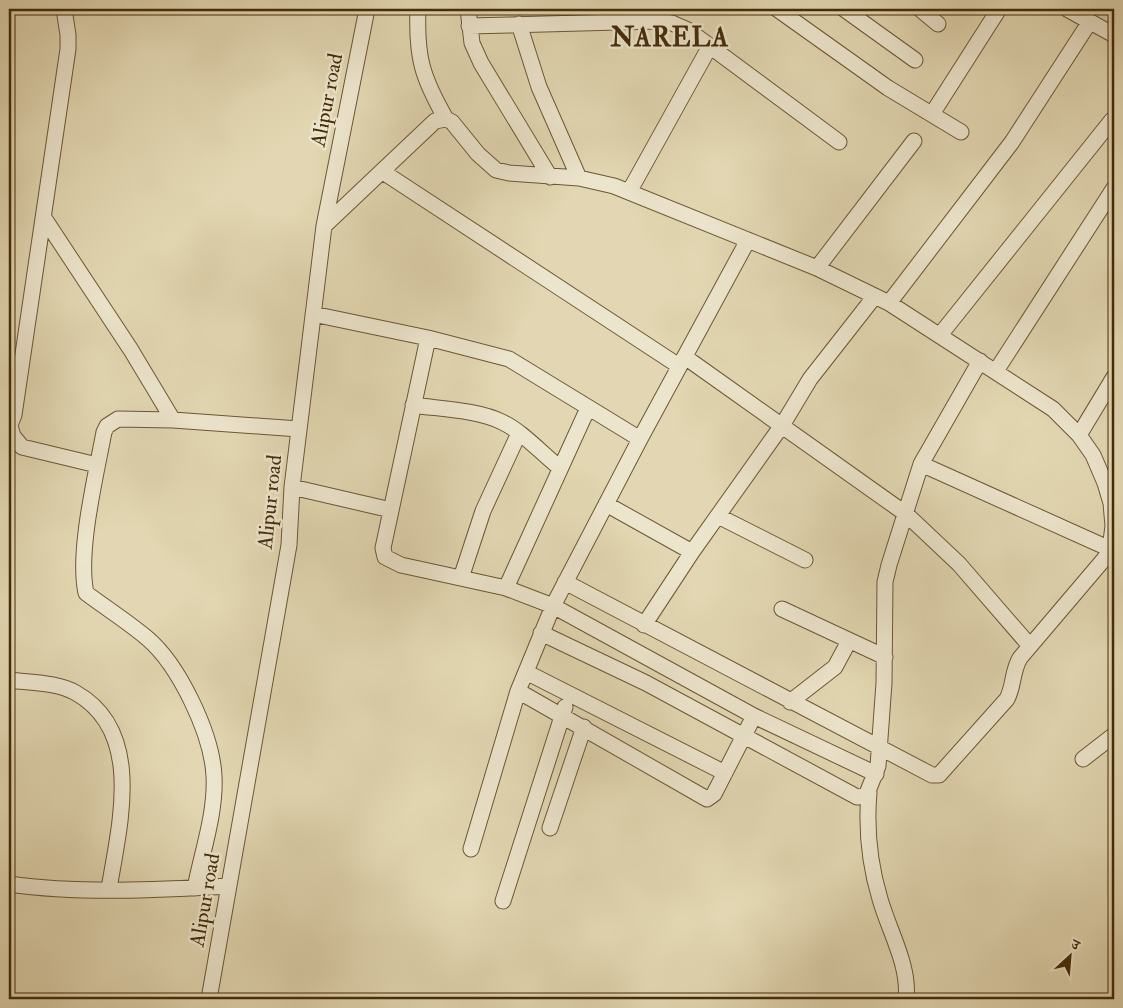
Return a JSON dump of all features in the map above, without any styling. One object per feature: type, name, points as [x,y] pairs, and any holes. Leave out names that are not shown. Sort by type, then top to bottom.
[{"type":"street","points":[[64,9],[68,49],[14,415],[9,426],[13,436],[22,447],[97,465]]},
{"type":"street","name":"Alipur road","points":[[209,999],[289,545],[292,487],[324,226],[367,9]]},
{"type":"street","points":[[418,9],[418,46],[427,86],[446,118],[452,122],[486,163],[496,170],[598,181],[817,268],[889,302],[1054,409],[1079,435],[1093,456],[1105,482],[1111,503],[1112,543],[1105,558],[1030,646],[1016,666],[1012,688],[1007,699],[940,775],[932,775],[879,746],[790,702],[644,626],[565,582]]},
{"type":"street","points":[[468,9],[472,43],[481,64],[550,177]]},
{"type":"street","points":[[562,23],[569,9]]},
{"type":"street","points":[[777,9],[888,88],[961,132]]},
{"type":"street","points":[[844,9],[915,60]]},
{"type":"street","points":[[920,9],[938,24]]},
{"type":"street","points":[[932,114],[999,9]]},
{"type":"street","points":[[1067,9],[1089,23],[1114,35]]},
{"type":"street","points":[[469,26],[655,21],[672,23],[688,30],[839,142]]},
{"type":"street","points":[[889,302],[1012,142],[1089,23]]},
{"type":"street","points":[[519,24],[539,87],[579,178]]},
{"type":"street","points":[[629,192],[710,46]]},
{"type":"street","points":[[324,226],[435,121],[446,118]]},
{"type":"street","points":[[940,335],[1112,120]]},
{"type":"street","points":[[817,268],[914,141]]},
{"type":"street","points":[[383,172],[783,424],[906,514],[959,564],[1030,646]]},
{"type":"street","points":[[996,371],[1114,188]]},
{"type":"street","points":[[44,218],[131,350],[173,420]]},
{"type":"street","points":[[471,849],[518,691],[553,606],[640,439],[748,240]]},
{"type":"street","points":[[644,626],[692,552],[783,424],[810,379],[875,296]]},
{"type":"street","points":[[313,314],[428,338],[509,359],[529,369],[588,408],[640,439]]},
{"type":"street","points":[[428,338],[383,548],[385,557],[400,565],[506,588],[553,606],[754,716],[876,774]]},
{"type":"street","points":[[906,999],[905,976],[876,885],[867,815],[869,792],[876,774],[879,746],[885,657],[886,574],[921,464],[980,361]]},
{"type":"street","points":[[1079,435],[1108,400],[1114,377]]},
{"type":"street","points":[[413,405],[486,416],[500,421],[519,433],[560,468]]},
{"type":"street","points":[[506,588],[588,408]]},
{"type":"street","points":[[195,888],[213,799],[214,776],[211,752],[203,725],[191,700],[162,654],[148,639],[86,593],[82,575],[97,465],[104,432],[107,426],[118,419],[173,420],[299,429]]},
{"type":"street","points":[[461,578],[483,511],[519,433]]},
{"type":"street","points":[[921,464],[1112,543]]},
{"type":"street","points":[[292,487],[391,510]]},
{"type":"street","points":[[606,504],[692,552]]},
{"type":"street","points":[[718,516],[805,560]]},
{"type":"street","points":[[782,610],[885,657]]},
{"type":"street","points":[[541,633],[646,683],[857,797],[866,796],[869,792]]},
{"type":"street","points":[[790,702],[834,667],[849,641]]},
{"type":"street","points":[[526,672],[724,773]]},
{"type":"street","points":[[9,680],[55,686],[75,692],[94,705],[105,718],[116,738],[121,765],[121,811],[109,889]]},
{"type":"street","points":[[518,691],[707,799],[712,797],[754,716]]},
{"type":"street","points":[[503,901],[568,694]]},
{"type":"street","points":[[550,828],[584,727]]},
{"type":"street","points":[[1083,760],[1114,735]]},
{"type":"street","points":[[9,884],[29,887],[109,889],[228,886]]},
{"type":"district","name":"NARELA","points":[[670,38]]}]
